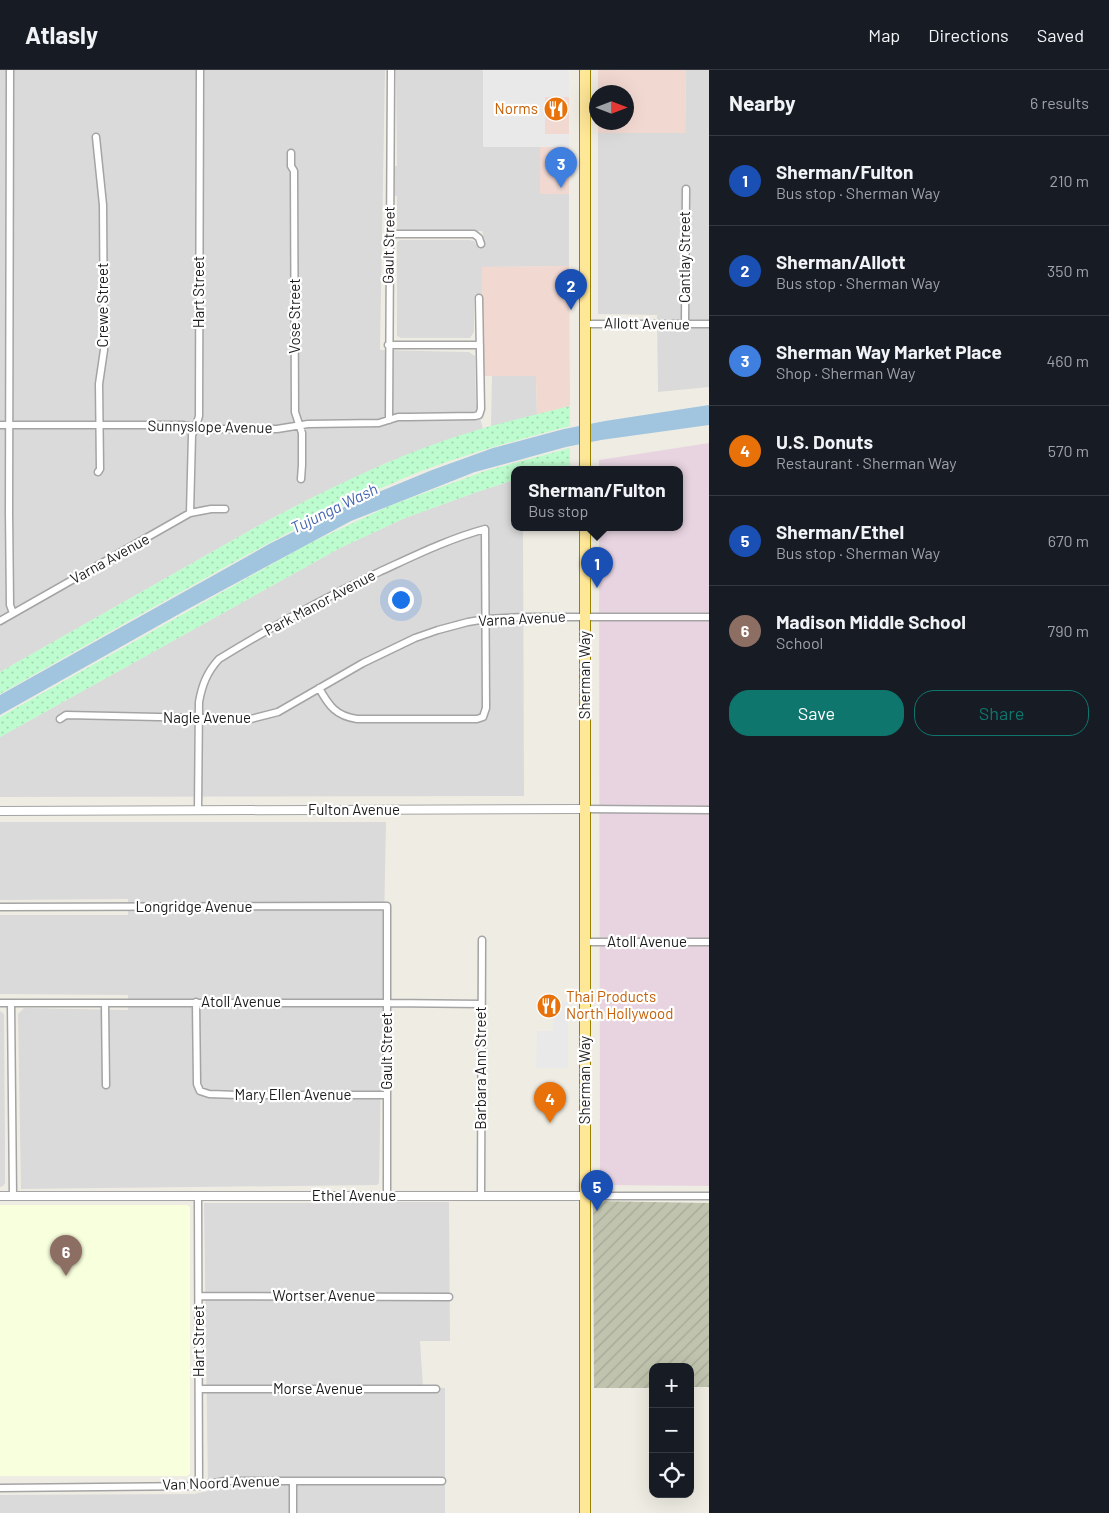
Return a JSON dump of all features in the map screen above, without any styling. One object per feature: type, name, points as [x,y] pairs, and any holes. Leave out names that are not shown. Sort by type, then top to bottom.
[{"type":"main road","points":[[585,70],[585,466]]},
{"type":"main road","name":"Sherman Way","points":[[585,531],[585,1513]]},
{"type":"street","points":[[10,70],[9,512],[10,605],[14,613]]},
{"type":"street","name":"Hart Street","points":[[190,514],[192,435],[199,416],[200,70]]},
{"type":"street","name":"Gault Street","points":[[389,420],[391,70]]},
{"type":"street","name":"Crewe Street","points":[[96,137],[103,205],[104,350],[99,384],[100,469],[98,472]]},
{"type":"street","name":"Vose Street","points":[[291,153],[291,166],[294,171],[295,412],[302,433],[301,479]]},
{"type":"street","name":"Cantlay Street","points":[[685,324],[686,189]]},
{"type":"street","points":[[390,234],[478,235],[480,244]]},
{"type":"street","points":[[388,345],[480,345],[480,298]]},
{"type":"street","name":"Allott Avenue","points":[[585,324],[709,324]]},
{"type":"street","name":"Sunnyslope Avenue","points":[[0,425],[100,426],[182,424],[209,429],[277,429],[299,425],[376,423],[408,416],[476,416],[479,415],[481,409],[480,345]]},
{"type":"street","name":"Varna Avenue","points":[[0,621],[190,514],[211,508],[225,509]]},
{"type":"street","name":"Park Manor Avenue","points":[[199,719],[201,688],[212,667],[219,659],[298,613],[344,589],[413,556],[485,529],[486,619]]},
{"type":"street","name":"Varna Avenue","points":[[320,688],[364,663],[415,638],[438,630],[486,619],[585,617],[709,618]]},
{"type":"street","points":[[320,688],[331,707],[340,715],[348,718],[477,719],[483,716],[486,708],[486,619]]},
{"type":"street","name":"Nagle Avenue","points":[[60,719],[66,715],[251,719],[278,712],[320,688]]},
{"type":"street","points":[[198,810],[199,719]]},
{"type":"street","name":"Fulton Avenue","points":[[0,811],[709,810]]},
{"type":"street","name":"Gault Street","points":[[387,906],[387,1196]]},
{"type":"street","name":"Longridge Avenue","points":[[0,907],[387,906]]},
{"type":"street","name":"Barbara Ann Street","points":[[481,1196],[482,940]]},
{"type":"street","name":"Atoll Avenue","points":[[585,942],[709,942]]},
{"type":"street","name":"Mary Ellen Avenue","points":[[196,1002],[197,1084],[200,1091],[209,1094],[238,1095],[387,1095]]},
{"type":"street","name":"Atoll Avenue","points":[[0,1003],[388,1002],[481,1004]]},
{"type":"street","points":[[11,1003],[13,1196]]},
{"type":"street","points":[[104,1004],[106,1085]]},
{"type":"street","name":"Ethel Avenue","points":[[0,1196],[709,1196]]},
{"type":"street","name":"Hart Street","points":[[198,1196],[199,1486]]},
{"type":"street","name":"Wortser Avenue","points":[[199,1296],[449,1296]]},
{"type":"street","name":"Morse Avenue","points":[[199,1389],[436,1389]]},
{"type":"street","name":"Van Noord Avenue","points":[[0,1488],[199,1486],[225,1481],[442,1481]]},
{"type":"street","points":[[293,1481],[293,1513]]},
{"type":"shaded area","points":[[0,70],[385,70],[380,350],[469,352],[475,356],[476,403],[483,429],[386,463],[307,500],[0,672]]},
{"type":"shaded area","points":[[396,70],[483,70],[483,147],[540,147],[542,194],[569,194],[569,266],[482,267],[482,298],[474,298],[474,332],[470,338],[401,338],[397,336],[397,242],[400,240],[469,240],[474,241],[477,246],[482,246],[483,235],[482,231],[397,231],[397,196],[395,196],[395,166],[397,166]]},
{"type":"shaded area","points":[[483,70],[569,70],[569,194],[540,193],[540,147],[483,147]]},
{"type":"shaded area","points":[[483,70],[569,70],[569,97],[545,97],[545,134],[569,134],[569,147],[483,147]]},
{"type":"shaded area","points":[[598,70],[686,70],[685,133],[598,133],[598,130],[634,130],[634,85],[598,85]]},
{"type":"shaded area","points":[[686,70],[709,70],[709,387],[658,392],[657,315],[598,314],[598,133],[685,133]]},
{"type":"shaded area","points":[[569,266],[570,406],[537,415],[536,376],[482,376],[482,267]]},
{"type":"shaded area","points":[[536,375],[537,415],[491,427],[492,376]]},
{"type":"shaded area","points":[[709,443],[709,1186],[600,1185],[599,531],[683,531],[683,466],[599,466],[599,460]]},
{"type":"shaded area","points":[[511,481],[511,531],[523,531],[524,796],[0,797],[0,737],[340,548],[405,518]]},
{"type":"shaded area","points":[[0,822],[386,822],[379,1183],[377,1185],[21,1189],[18,1014],[24,1008],[128,1010],[128,995],[0,994],[0,915],[128,915],[128,899],[0,900]]},
{"type":"shaded area","points":[[553,1002],[570,1002],[568,1068],[536,1068],[537,1031],[553,1031]]},
{"type":"shaded area","points":[[0,1011],[4,1014],[5,1183],[0,1187]]},
{"type":"shaded area","points":[[593,1201],[709,1203],[709,1387],[694,1387],[694,1363],[649,1363],[649,1388],[594,1388]]},
{"type":"shaded area","points":[[449,1202],[450,1341],[420,1341],[423,1387],[445,1388],[445,1513],[0,1513],[0,1495],[194,1494],[208,1491],[204,1203]]},
{"type":"shaded area","points":[[0,1205],[187,1205],[190,1207],[190,1474],[187,1476],[0,1476]]},
{"type":"green space","points":[[570,406],[570,426],[458,458],[393,483],[340,507],[238,560],[0,694],[0,672],[265,522],[316,496],[395,459],[449,439]]},
{"type":"green space","points":[[570,448],[570,466],[511,466],[511,481],[405,518],[340,548],[0,737],[0,717],[306,545],[389,506],[485,471]]},
{"type":"water","points":[[709,405],[709,425],[601,440],[566,447],[475,472],[351,521],[188,609],[0,715],[0,695],[271,543],[352,503],[432,470],[493,448],[564,429]]},
{"type":"place","name":"Norms","points":[[556,109]]},
{"type":"place","name":"Sherman Way Market Place","points":[[561,188]]},
{"type":"place","name":"Sherman/Allott","points":[[571,310]]},
{"type":"place","name":"Sherman/Fulton","points":[[597,588]]},
{"type":"place","name":"Thai Products North Hollywood","points":[[549,1006]]},
{"type":"place","name":"U.S. Donuts","points":[[550,1123]]},
{"type":"place","name":"Sherman/Ethel","points":[[597,1211]]},
{"type":"place","name":"Madison Middle School","points":[[66,1276]]},
{"type":"water label","name":"Tujunga Wash","points":[[334,508]]}]
